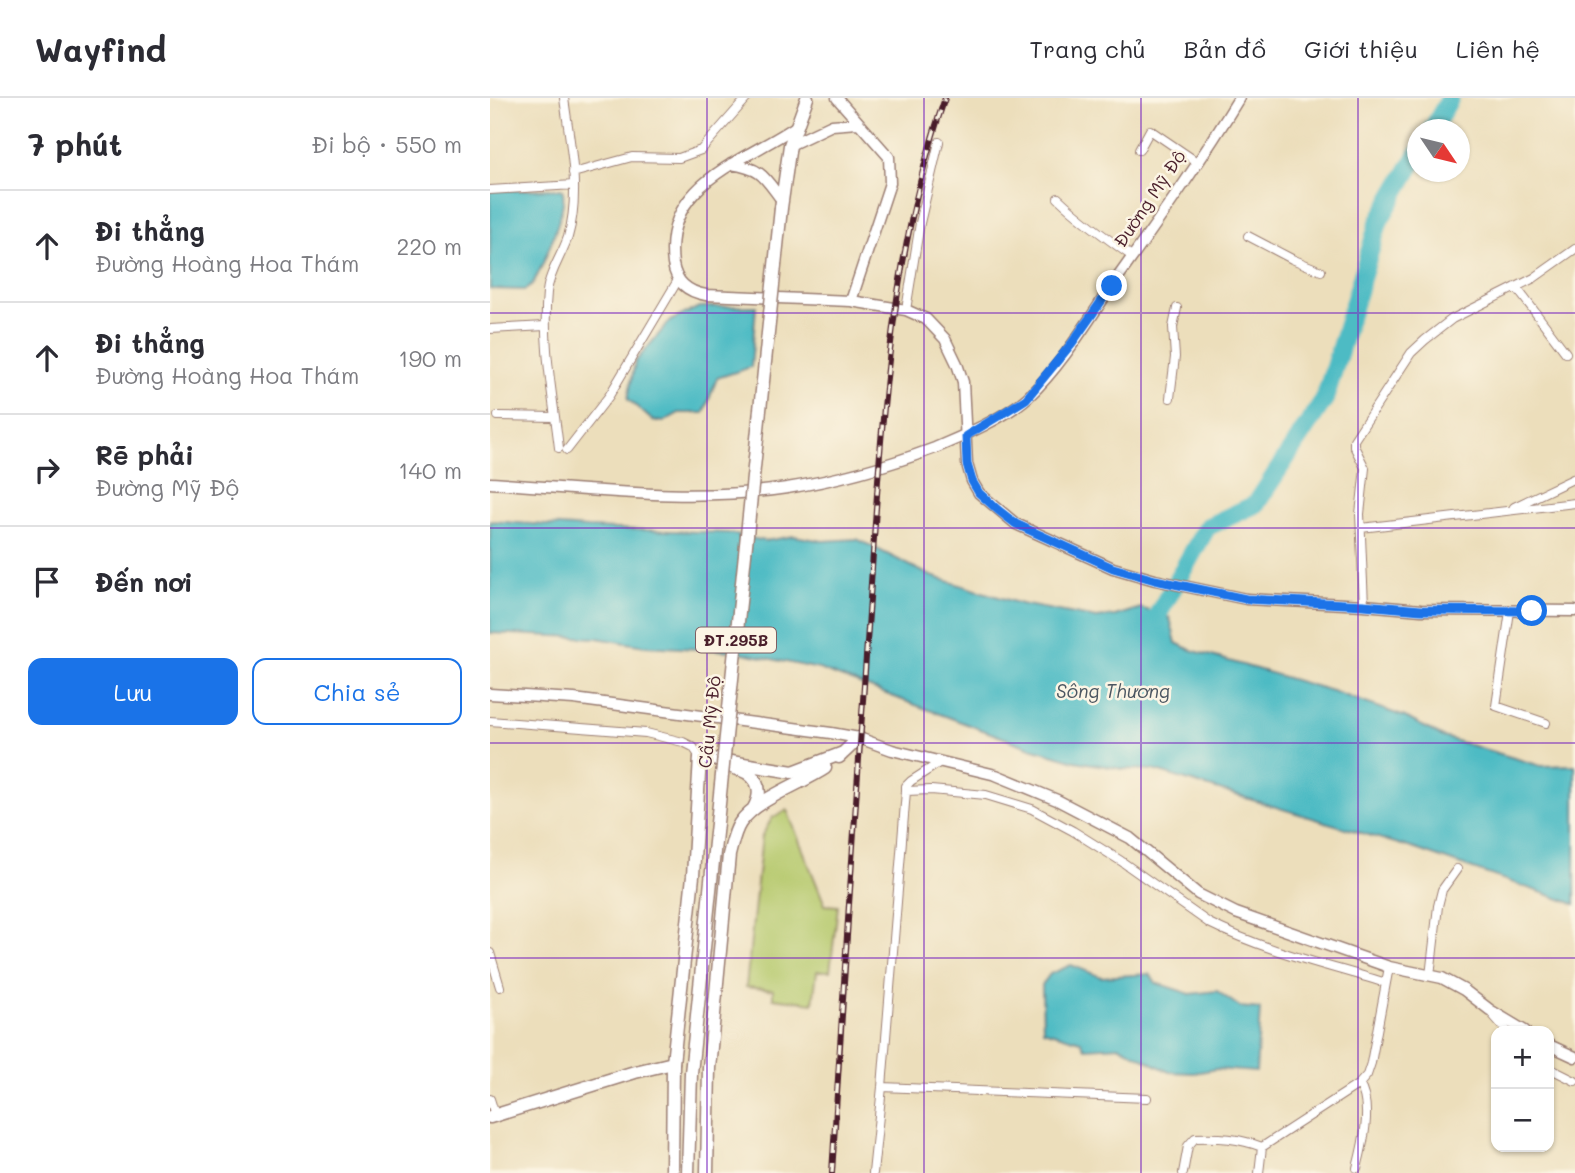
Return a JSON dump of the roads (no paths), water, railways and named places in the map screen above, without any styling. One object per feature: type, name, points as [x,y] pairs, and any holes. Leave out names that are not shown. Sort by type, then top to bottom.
[{"type":"main road","name":"ĐT.295B","points":[[781,204],[790,145],[807,98]]},
{"type":"main road","name":"Cầu Mỹ Độ","points":[[688,1173],[691,1073],[781,204]]},
{"type":"main road","points":[[707,1173],[709,1068],[729,855],[740,823],[752,811],[819,772],[859,738]]},
{"type":"main road","points":[[700,760],[793,772],[844,753]]},
{"type":"main road","points":[[700,760],[750,774],[758,785],[760,795],[752,811]]},
{"type":"main road","points":[[672,1173],[673,1063],[692,876],[700,760]]},
{"type":"main road","points":[[493,1116],[673,1063]]},
{"type":"street","points":[[564,98],[574,204],[568,237],[547,288],[545,326],[555,417],[563,449],[609,396],[678,280]]},
{"type":"street","points":[[573,173],[632,158],[679,158],[701,150],[747,98]]},
{"type":"street","points":[[837,98],[889,157],[890,183],[851,301]]},
{"type":"street","name":"Đường Mỹ Độ","points":[[490,483],[703,494],[786,488],[892,464],[966,436],[1026,399],[1072,343],[1133,257],[1238,98]]},
{"type":"street","points":[[790,145],[832,125],[857,122]]},
{"type":"street","points":[[798,125],[756,152],[710,176],[693,192],[680,214],[673,235],[673,268],[678,280],[692,291],[705,295],[851,301],[906,310],[932,323],[945,339],[963,382],[967,464],[972,481],[979,493],[1016,524],[1113,568],[1155,580],[1246,599],[1421,610],[1575,611]]},
{"type":"street","points":[[1139,150],[1150,130],[1197,162]]},
{"type":"street","points":[[906,310],[920,223],[939,142]]},
{"type":"street","points":[[731,164],[753,167],[762,174],[781,204]]},
{"type":"street","points":[[490,190],[574,186]]},
{"type":"street","points":[[1058,198],[1079,218],[1085,219],[1133,257]]},
{"type":"street","points":[[1248,236],[1321,271]]},
{"type":"street","points":[[1364,605],[1361,528],[1365,468],[1354,446],[1354,440],[1411,353],[1425,340],[1452,319],[1534,278],[1575,249]]},
{"type":"street","points":[[1516,286],[1566,353]]},
{"type":"street","points":[[1170,398],[1175,358],[1172,327],[1177,308]]},
{"type":"street","points":[[490,329],[545,326]]},
{"type":"street","points":[[498,416],[555,417]]},
{"type":"street","points":[[1508,510],[1575,478]]},
{"type":"street","points":[[1361,528],[1575,503]]},
{"type":"street","points":[[1510,611],[1496,706],[1546,723]]},
{"type":"street","points":[[490,694],[574,699],[859,738],[892,750],[996,775],[1057,800],[1130,838],[1198,894],[1236,913],[1389,967],[1443,978],[1516,1026]]},
{"type":"street","points":[[490,721],[646,733],[683,741],[693,747],[700,760]]},
{"type":"street","points":[[873,1173],[906,786],[942,761]]},
{"type":"street","points":[[906,791],[931,790],[986,795],[1032,809],[1073,831],[1209,923],[1232,935],[1386,983]]},
{"type":"street","points":[[1430,976],[1437,906],[1442,890],[1457,869]]},
{"type":"street","points":[[490,953],[500,987]]},
{"type":"street","points":[[1262,1147],[1359,1084],[1367,1075],[1389,967]]},
{"type":"street","points":[[1489,1010],[1503,1026]]},
{"type":"street","points":[[1554,1047],[1575,1057]]},
{"type":"street","points":[[1554,1070],[1575,1081]]},
{"type":"street","points":[[1357,1168],[1363,1145],[1367,1103],[1359,1084]]},
{"type":"street","points":[[882,1087],[1147,1098]]},
{"type":"street","points":[[490,1099],[493,1116]]},
{"type":"street","points":[[1183,1173],[1188,1146],[1195,1138],[1243,1140],[1262,1147]]},
{"type":"street","points":[[1259,1173],[1262,1147]]},
{"type":"water","points":[[562,189],[562,208],[558,222],[548,252],[532,285],[525,290],[490,289],[490,190]]},
{"type":"water","points":[[756,306],[751,367],[717,378],[704,413],[679,413],[663,422],[652,420],[628,399],[635,362],[670,321],[699,307]]},
{"type":"water","name":"Sông Thương","points":[[490,521],[587,528],[728,533],[765,541],[794,536],[823,541],[857,539],[931,576],[1021,604],[1096,618],[1115,616],[1141,608],[1170,618],[1176,643],[1191,650],[1332,691],[1405,717],[1443,737],[1541,766],[1575,765],[1575,904],[1415,849],[1153,770],[1123,769],[1075,761],[1031,748],[819,669],[734,651],[645,646],[597,638],[490,633]]},
{"type":"water","points":[[1071,965],[1101,977],[1150,974],[1156,983],[1190,994],[1217,991],[1240,1007],[1260,1009],[1256,1072],[1216,1069],[1194,1073],[1169,1072],[1120,1046],[1085,1048],[1081,1041],[1043,1030],[1042,985],[1050,974]]},
{"type":"waterway","points":[[1438,119],[1450,98]]},
{"type":"waterway","points":[[1147,634],[1207,527],[1256,504],[1325,398],[1379,221],[1407,173]]},
{"type":"railway","points":[[832,1173],[883,418],[910,224],[945,98]]}]
